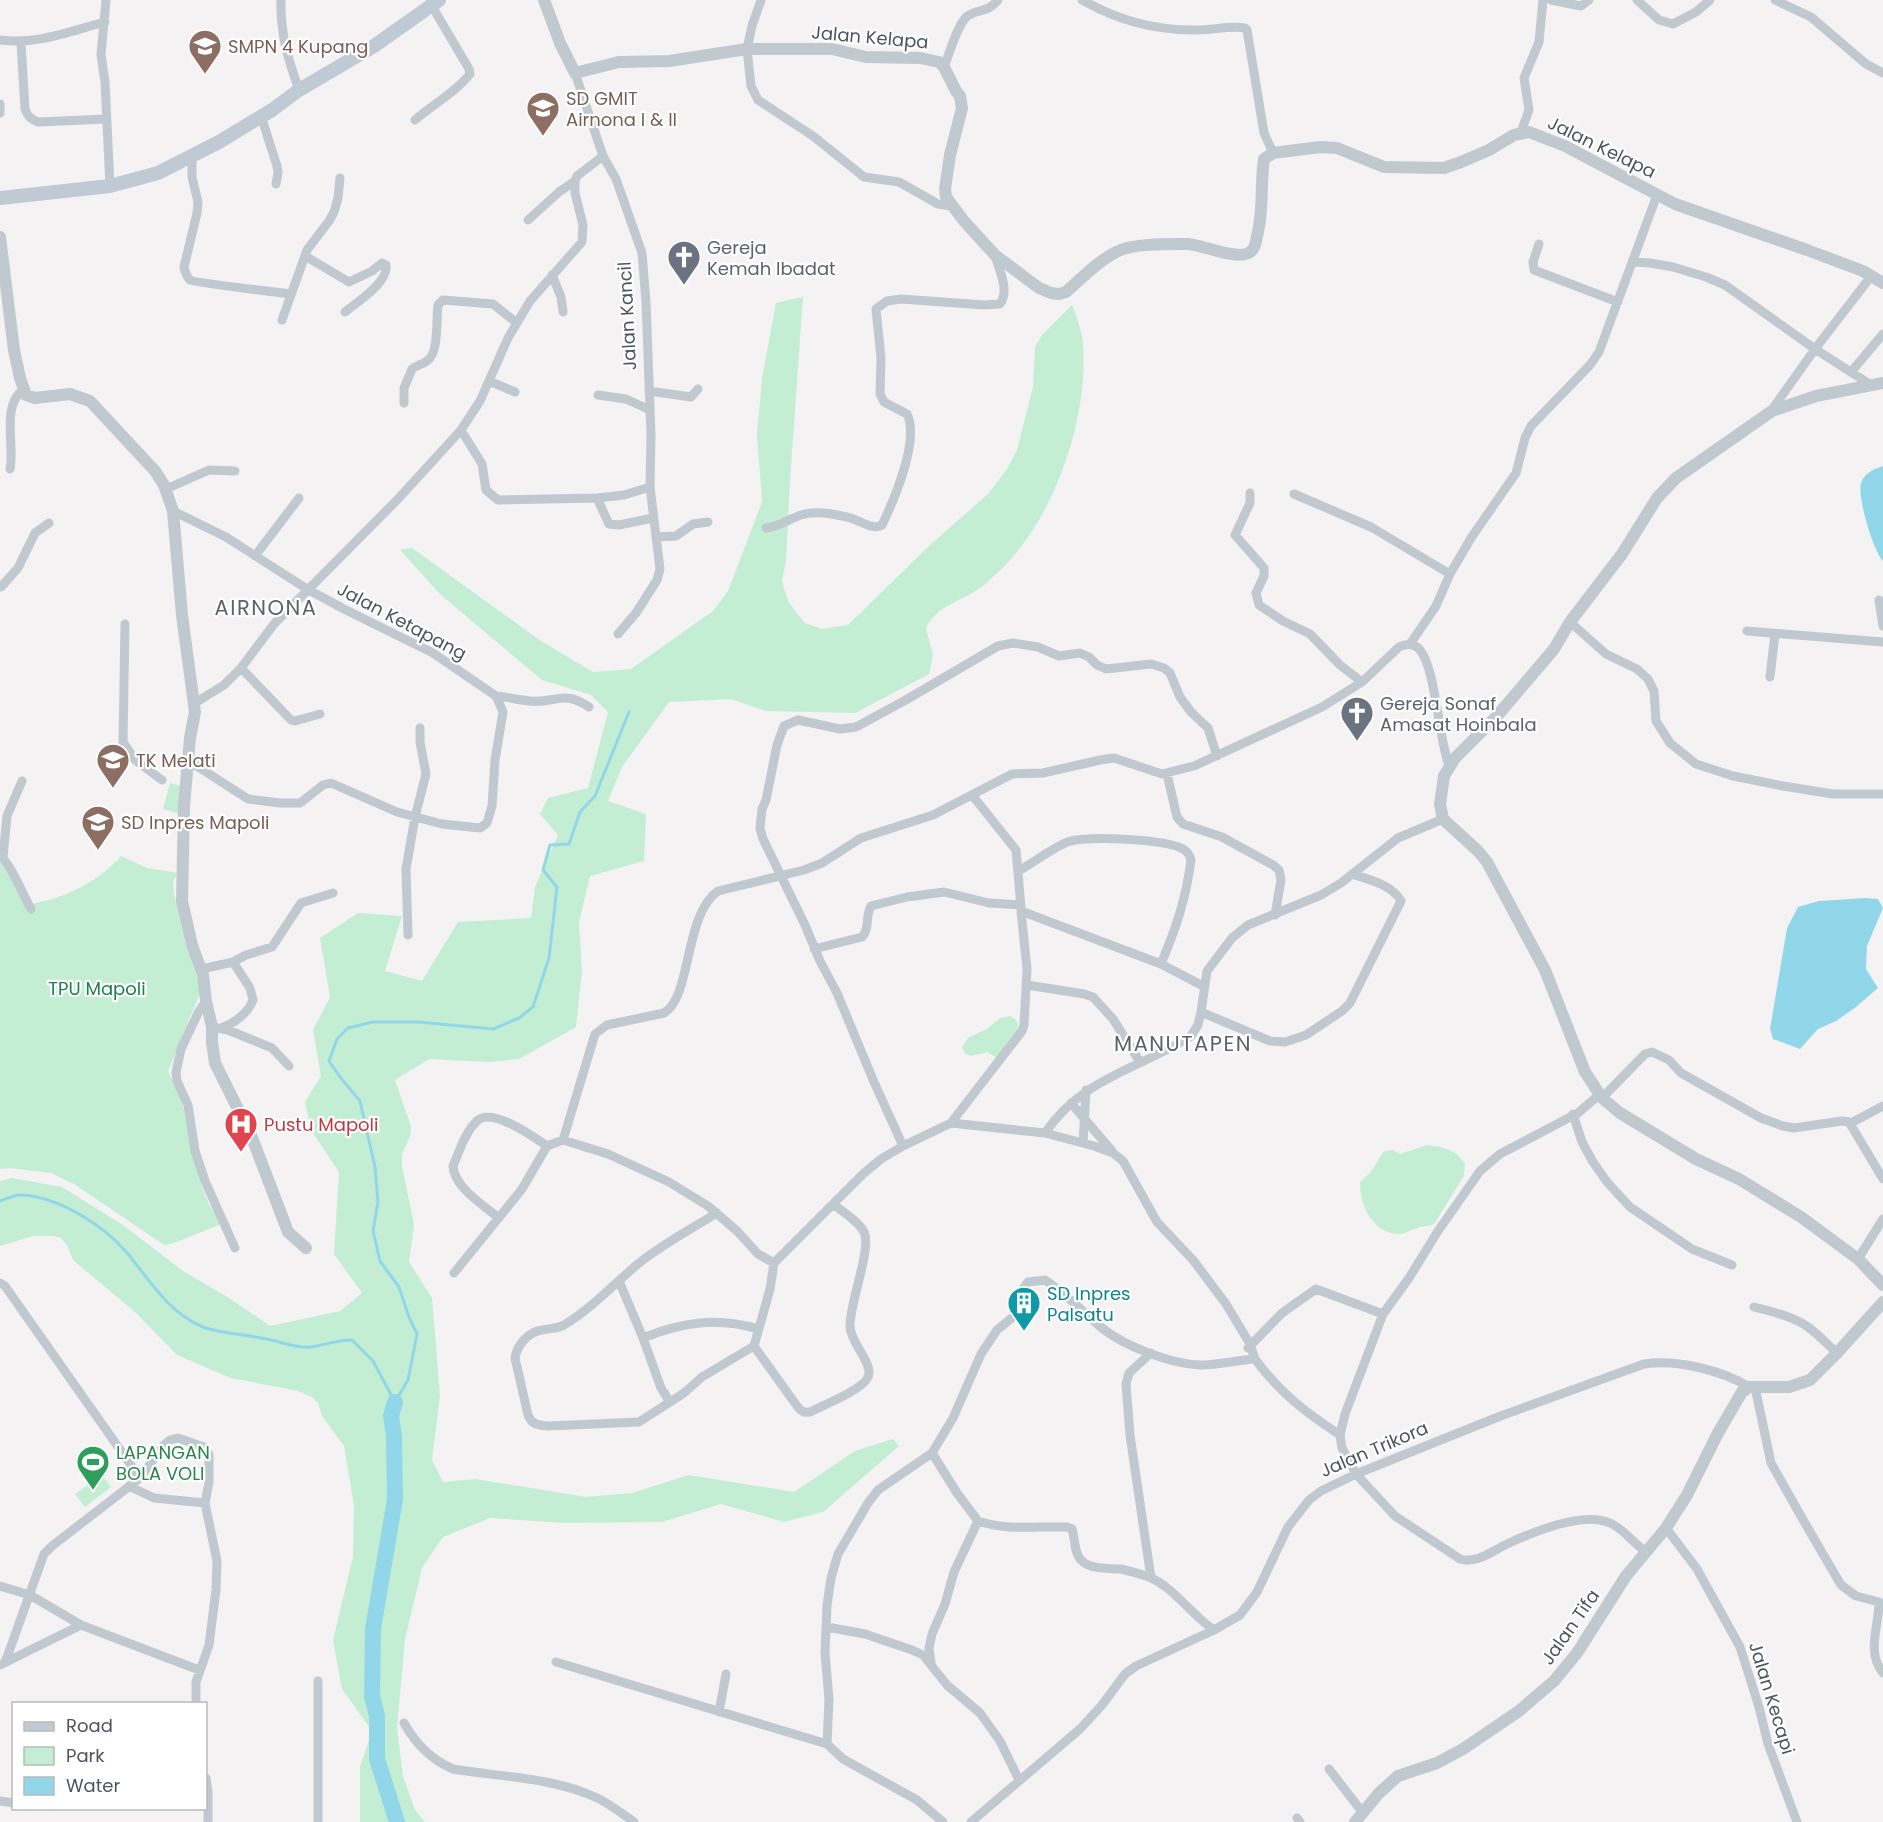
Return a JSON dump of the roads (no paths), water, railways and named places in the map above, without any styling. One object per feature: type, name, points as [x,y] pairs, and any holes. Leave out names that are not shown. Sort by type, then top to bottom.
[{"type":"main road","points":[[0,198],[110,186],[158,173],[261,116],[299,90],[374,46],[436,3]]},
{"type":"street","points":[[106,0],[101,55],[110,186]]},
{"type":"street","points":[[281,0],[281,30],[299,90]]},
{"type":"street","name":"Jalan Kancil","points":[[544,0],[560,43],[575,73],[603,156],[616,179],[642,253],[650,410],[650,487],[660,569],[657,580],[629,624],[618,634]]},
{"type":"street","points":[[761,0],[747,49],[751,86],[758,100],[813,136],[864,177],[899,182],[938,204],[951,206],[994,255],[1039,288],[1059,294],[1066,292],[1098,263],[1118,250],[1129,247],[1187,244],[1234,255],[1246,255],[1252,252],[1262,219],[1264,159],[1273,153],[1264,134],[1247,30],[1245,28],[1195,30],[1140,25],[1105,13],[1082,0]]},
{"type":"street","points":[[944,67],[962,21],[970,14],[992,7],[998,0]]},
{"type":"street","points":[[1521,132],[1529,110],[1524,78],[1539,42],[1543,0]]},
{"type":"street","points":[[1551,0],[1581,6],[1589,0]]},
{"type":"street","points":[[1637,0],[1659,20],[1673,24],[1696,12],[1710,0]]},
{"type":"street","points":[[1775,0],[1811,17],[1866,64],[1883,73]]},
{"type":"street","points":[[415,120],[453,91],[470,74],[436,3]]},
{"type":"street","points":[[0,40],[21,43],[69,33],[105,22]]},
{"type":"street","points":[[21,43],[25,109],[32,120],[38,122],[107,119]]},
{"type":"street","name":"Jalan Kelapa","points":[[575,73],[619,62],[669,61],[747,49],[832,50],[866,57],[920,58],[939,62],[960,96],[962,108],[950,155],[945,189],[951,206]]},
{"type":"street","points":[[0,104],[0,113]]},
{"type":"street","points":[[261,116],[277,166],[276,184]]},
{"type":"street","name":"Jalan Kelapa","points":[[1273,153],[1320,147],[1337,148],[1384,167],[1449,167],[1489,150],[1521,132],[1529,132],[1565,146],[1657,195],[1691,210],[1776,238],[1872,275],[1883,283]]},
{"type":"street","points":[[192,154],[192,177],[198,202],[184,267],[186,274],[197,283],[291,294]]},
{"type":"street","points":[[195,703],[224,685],[241,668],[274,624],[398,499],[461,430],[480,401],[494,366],[530,301],[582,242],[583,225],[575,193],[575,181],[577,176],[603,156]]},
{"type":"street","points":[[282,320],[305,256],[334,212],[338,198],[339,178]]},
{"type":"street","points":[[528,220],[575,181]]},
{"type":"street","points":[[562,1140],[584,1074],[591,1041],[597,1030],[617,1022],[669,1010],[681,985],[695,932],[708,899],[723,890],[822,863],[861,838],[933,815],[1012,774],[1043,773],[1100,759],[1121,760],[1152,772],[1167,774],[1194,766],[1322,706],[1362,682],[1399,647],[1410,644],[1436,606],[1450,574],[1471,538],[1516,473],[1525,438],[1531,426],[1595,359],[1608,332],[1657,195]]},
{"type":"street","points":[[0,237],[13,340],[26,395],[31,398],[70,394],[90,401],[155,471],[166,489],[173,511],[182,615],[195,703],[183,829],[181,895],[192,945],[202,969],[206,1001],[216,1027],[212,1042],[215,1064],[251,1135],[288,1232],[306,1248]]},
{"type":"street","points":[[1539,244],[1533,262],[1534,270],[1618,302]]},
{"type":"street","points":[[766,528],[811,513],[847,517],[875,527],[882,525],[895,498],[904,470],[910,424],[907,414],[884,402],[879,394],[880,358],[876,309],[887,301],[901,298],[984,305],[1000,304],[1004,298],[1005,289],[994,255]]},
{"type":"street","points":[[305,256],[348,282],[372,271],[382,263],[386,265],[387,270],[380,282],[345,312]]},
{"type":"street","points":[[1634,262],[1673,267],[1718,282],[1736,292],[1815,349],[1851,372],[1877,384]]},
{"type":"street","points":[[552,275],[561,297],[563,312]]},
{"type":"street","points":[[1770,413],[1815,349],[1872,275]]},
{"type":"street","points":[[404,403],[404,388],[412,369],[426,362],[434,350],[438,305],[443,300],[493,304],[517,323]]},
{"type":"street","points":[[1851,372],[1883,334]]},
{"type":"street","points":[[489,381],[515,392]]},
{"type":"street","points":[[1877,384],[1816,396],[1770,413],[1666,486],[1607,577],[1570,622],[1554,649],[1449,765],[1440,791],[1440,804],[1443,819],[1478,850],[1487,862],[1545,970],[1584,1072],[1601,1096],[1620,1113],[1696,1159],[1739,1179],[1801,1217],[1858,1259],[1883,1285]]},
{"type":"street","points":[[648,391],[691,397],[698,389]]},
{"type":"street","points":[[10,469],[12,447],[9,426],[12,409],[18,394],[23,390]]},
{"type":"street","points":[[598,395],[627,399],[650,410]]},
{"type":"street","points":[[461,430],[482,464],[486,490],[496,499],[597,498],[624,495],[650,487]]},
{"type":"street","points":[[166,489],[209,470],[235,471]]},
{"type":"street","points":[[1250,493],[1250,503],[1235,535],[1264,568],[1264,576],[1256,594],[1257,601],[1274,616],[1310,634],[1362,682]]},
{"type":"street","points":[[1294,494],[1371,527],[1450,574]]},
{"type":"street","points":[[255,556],[299,498]]},
{"type":"street","points":[[597,498],[609,524],[619,525],[653,518]]},
{"type":"street","name":"Jalan Ketapang","points":[[173,511],[226,537],[307,589],[433,653],[496,696]]},
{"type":"street","points":[[656,537],[676,536],[693,524],[708,522]]},
{"type":"street","points":[[0,593],[0,585],[18,568],[35,533],[49,523]]},
{"type":"street","points":[[1879,600],[1883,626]]},
{"type":"street","points":[[1570,622],[1606,654],[1637,669],[1648,679],[1654,691],[1656,721],[1670,743],[1696,764],[1733,776],[1783,786],[1833,794],[1883,794]]},
{"type":"street","points":[[125,624],[123,742],[135,760],[162,780]]},
{"type":"street","points":[[1747,631],[1883,642]]},
{"type":"street","points":[[1770,677],[1775,633]]},
{"type":"street","points":[[903,1146],[877,1091],[837,993],[763,839],[760,828],[762,809],[766,800],[777,744],[784,726],[798,720],[840,729],[856,727],[1002,644],[1013,643],[1038,647],[1059,656],[1080,653],[1089,657],[1096,665],[1106,669],[1151,664],[1164,668],[1170,673],[1180,697],[1191,712],[1208,728],[1217,756]]},
{"type":"street","points":[[1410,644],[1418,649],[1429,673],[1443,751],[1449,765]]},
{"type":"street","points":[[241,668],[291,720],[320,714]]},
{"type":"street","points":[[189,761],[248,799],[280,803],[300,802],[306,800],[318,788],[331,783],[389,809],[415,817],[442,824],[480,828],[487,823],[492,806],[495,760],[503,712],[496,696]]},
{"type":"street","points":[[496,696],[531,701],[572,697],[590,707]]},
{"type":"street","points":[[408,935],[406,869],[415,817],[426,774],[420,742],[420,728]]},
{"type":"street","points":[[1167,774],[1177,817],[1183,824],[1222,837],[1279,870],[1281,880],[1275,915]]},
{"type":"street","points":[[22,781],[7,816],[1,857],[8,863],[31,909]]},
{"type":"street","points":[[717,1213],[639,1263],[563,1326],[533,1333],[521,1344],[515,1354],[516,1367],[531,1421],[548,1426],[629,1423],[646,1418],[684,1393],[702,1377],[754,1346],[770,1289],[774,1263],[881,1159],[951,1123],[1022,1031],[1025,1018],[1027,959],[1017,856],[1013,844],[972,795]]},
{"type":"street","points":[[1046,1133],[1059,1115],[1086,1090],[1191,1036],[1198,1025],[1207,971],[1232,938],[1248,925],[1321,895],[1352,874],[1398,837],[1443,819]]},
{"type":"street","points":[[1018,871],[1065,843],[1084,839],[1150,842],[1184,849],[1190,855],[1191,860],[1186,896],[1161,964]]},
{"type":"street","points":[[1201,1012],[1280,1043],[1306,1035],[1342,1011],[1350,1003],[1401,901],[1395,892],[1352,874]]},
{"type":"street","points":[[814,949],[862,937],[865,934],[868,910],[871,906],[907,897],[944,892],[1021,908],[1161,964],[1203,986]]},
{"type":"street","points":[[202,969],[234,962],[272,946],[301,903],[333,893]]},
{"type":"street","points":[[216,1027],[239,1018],[253,1000],[250,988],[234,962]]},
{"type":"street","points":[[1027,985],[1084,994],[1093,998],[1113,1019],[1140,1062]]},
{"type":"street","points":[[206,1001],[181,1049],[176,1072],[177,1081],[188,1105],[195,1151],[205,1181],[235,1248]]},
{"type":"street","points":[[216,1027],[272,1048],[289,1066]]},
{"type":"street","points":[[1645,1551],[1632,1541],[1622,1528],[1599,1519],[1581,1519],[1526,1536],[1478,1559],[1467,1561],[1454,1556],[1395,1516],[1356,1474],[1342,1448],[1340,1435],[1345,1414],[1383,1314],[1458,1201],[1486,1164],[1500,1154],[1578,1113],[1601,1096],[1645,1054],[1652,1052],[1669,1060],[1681,1073],[1761,1118],[1783,1126],[1794,1128],[1842,1121],[1851,1123],[1883,1106]]},
{"type":"street","points":[[1083,1143],[1086,1090]]},
{"type":"street","points":[[1071,1103],[1131,1172],[1157,1222],[1193,1260],[1226,1304],[1250,1344],[1255,1359],[1272,1382],[1292,1401],[1340,1435]]},
{"type":"street","points":[[1573,1114],[1582,1142],[1593,1162],[1607,1182],[1630,1207],[1692,1248],[1732,1265]]},
{"type":"street","points":[[499,1218],[461,1186],[453,1173],[453,1166],[473,1125],[488,1117],[521,1129],[547,1146]]},
{"type":"street","points":[[951,1123],[1046,1133],[1113,1153]]},
{"type":"street","points":[[1851,1123],[1883,1179]]},
{"type":"street","points":[[454,1273],[522,1189],[547,1146],[562,1140],[608,1155],[669,1182],[717,1213],[758,1254],[774,1263]]},
{"type":"street","points":[[754,1346],[801,1411],[805,1412],[810,1412],[860,1386],[870,1374],[869,1366],[853,1340],[850,1323],[850,1314],[865,1251],[865,1234],[854,1221],[833,1204]]},
{"type":"street","points":[[1858,1259],[1883,1219]]},
{"type":"street","points":[[619,1281],[661,1388],[670,1402]]},
{"type":"street","points":[[827,1744],[829,1699],[825,1653],[828,1592],[838,1554],[868,1503],[883,1486],[932,1453],[953,1418],[981,1354],[997,1330],[1016,1312],[1020,1293],[1028,1282],[1045,1281],[1069,1298],[1110,1334],[1151,1353],[1198,1365],[1255,1359]]},
{"type":"street","points":[[0,1283],[5,1286],[140,1478]]},
{"type":"street","points":[[1244,1359],[1250,1344],[1282,1312],[1316,1289],[1383,1314]]},
{"type":"street","name":"Jalan Trikora","points":[[971,1822],[1080,1730],[1125,1674],[1136,1666],[1230,1623],[1248,1605],[1267,1574],[1284,1534],[1298,1512],[1321,1491],[1356,1474],[1498,1417],[1644,1364],[1657,1362],[1685,1365],[1752,1387],[1789,1387],[1807,1382],[1883,1302]]},
{"type":"street","points":[[1754,1307],[1790,1317],[1801,1323],[1810,1328],[1837,1353]]},
{"type":"street","points":[[643,1338],[670,1327],[699,1322],[729,1322],[758,1329]]},
{"type":"street","points":[[1150,1578],[1130,1435],[1126,1384],[1129,1373],[1151,1353]]},
{"type":"street","points":[[1752,1387],[1771,1463],[1841,1585],[1856,1596],[1879,1602],[1873,1646],[1883,1673]]},
{"type":"street","name":"Jalan Tifa","points":[[1359,1817],[1379,1792],[1398,1776],[1446,1760],[1501,1724],[1536,1698],[1554,1681],[1577,1653],[1626,1576],[1666,1528],[1687,1495],[1718,1433],[1742,1392],[1752,1387]]},
{"type":"street","points":[[3,1662],[30,1596],[44,1554],[140,1478],[163,1446],[170,1440],[178,1438],[204,1447],[209,1455],[209,1482],[205,1503],[216,1561],[216,1590],[209,1645],[196,1682],[196,1702]]},
{"type":"street","points":[[932,1453],[978,1521],[1015,1528],[1067,1527],[1072,1529],[1078,1556],[1082,1562],[1124,1570],[1150,1578],[1172,1593],[1205,1625],[1214,1630]]},
{"type":"street","points":[[129,1486],[154,1498],[205,1503]]},
{"type":"street","points":[[931,1663],[929,1648],[932,1634],[945,1604],[954,1572],[978,1521]]},
{"type":"street","name":"Jalan Kecapi","points":[[1666,1528],[1697,1569],[1740,1647],[1768,1744],[1797,1822]]},
{"type":"street","points":[[0,1586],[30,1596],[81,1625],[199,1670]]},
{"type":"street","points":[[3,1662],[81,1625]]},
{"type":"street","points":[[827,1627],[865,1634],[923,1655],[947,1685],[980,1713],[1000,1741],[1019,1780]]},
{"type":"street","points":[[556,1662],[827,1744],[843,1759],[917,1800],[943,1822]]},
{"type":"street","points":[[719,1712],[726,1674]]},
{"type":"street","points":[[318,1680],[318,1822]]},
{"type":"street","points":[[404,1723],[410,1734],[432,1758],[442,1765],[453,1769],[560,1785],[607,1803],[634,1822]]},
{"type":"street","points":[[1329,1769],[1359,1817]]},
{"type":"street","points":[[207,1792],[208,1822]]},
{"type":"water","points":[[1883,466],[1883,561],[1871,535],[1860,490],[1864,477]]},
{"type":"water","points":[[1878,899],[1883,908],[1867,946],[1866,969],[1878,988],[1836,1021],[1818,1029],[1800,1049],[1773,1039],[1770,1029],[1787,928],[1798,907],[1819,901]]},
{"type":"waterway","points":[[395,1402],[408,1380],[417,1334],[399,1287],[380,1261],[373,1231],[378,1202],[375,1167],[360,1101],[329,1061],[337,1039],[348,1028],[373,1022],[418,1022],[493,1029],[519,1018],[533,1007],[549,958],[557,887],[543,870],[550,845],[569,844],[580,812],[595,796],[629,712]]},
{"type":"waterway","points":[[0,1201],[19,1195],[36,1197],[66,1207],[80,1215],[107,1233],[128,1254],[170,1305],[203,1327],[300,1347],[352,1340],[373,1361],[395,1402]]},
{"type":"waterway","points":[[395,1402],[391,1416],[394,1436],[395,1499],[373,1629],[372,1696],[377,1716],[377,1759],[397,1822]]},
{"type":"place","name":"SMPN 4 Kupang","points":[[205,75]]},
{"type":"place","name":"SD GMIT Airnona I & II","points":[[543,137]]},
{"type":"place","name":"Gereja Kemah Ibadat","points":[[684,286]]},
{"type":"place","name":"Gereja Sonaf Amasat Hoinbala","points":[[1357,742]]},
{"type":"place","name":"TK Melati","points":[[113,789]]},
{"type":"place","name":"SD Inpres Mapoli","points":[[98,851]]},
{"type":"place","name":"Pustu Mapoli","points":[[241,1153]]},
{"type":"place","name":"SD Inpres Palsatu","points":[[1024,1332]]},
{"type":"place","name":"LAPANGAN BOLA VOLI","points":[[93,1491]]},
{"type":"district","name":"AIRNONA","points":[[266,607]]},
{"type":"district","name":"MANUTAPEN","points":[[1183,1043]]},
{"type":"park label","name":"TPU Mapoli","points":[[97,988]]}]
